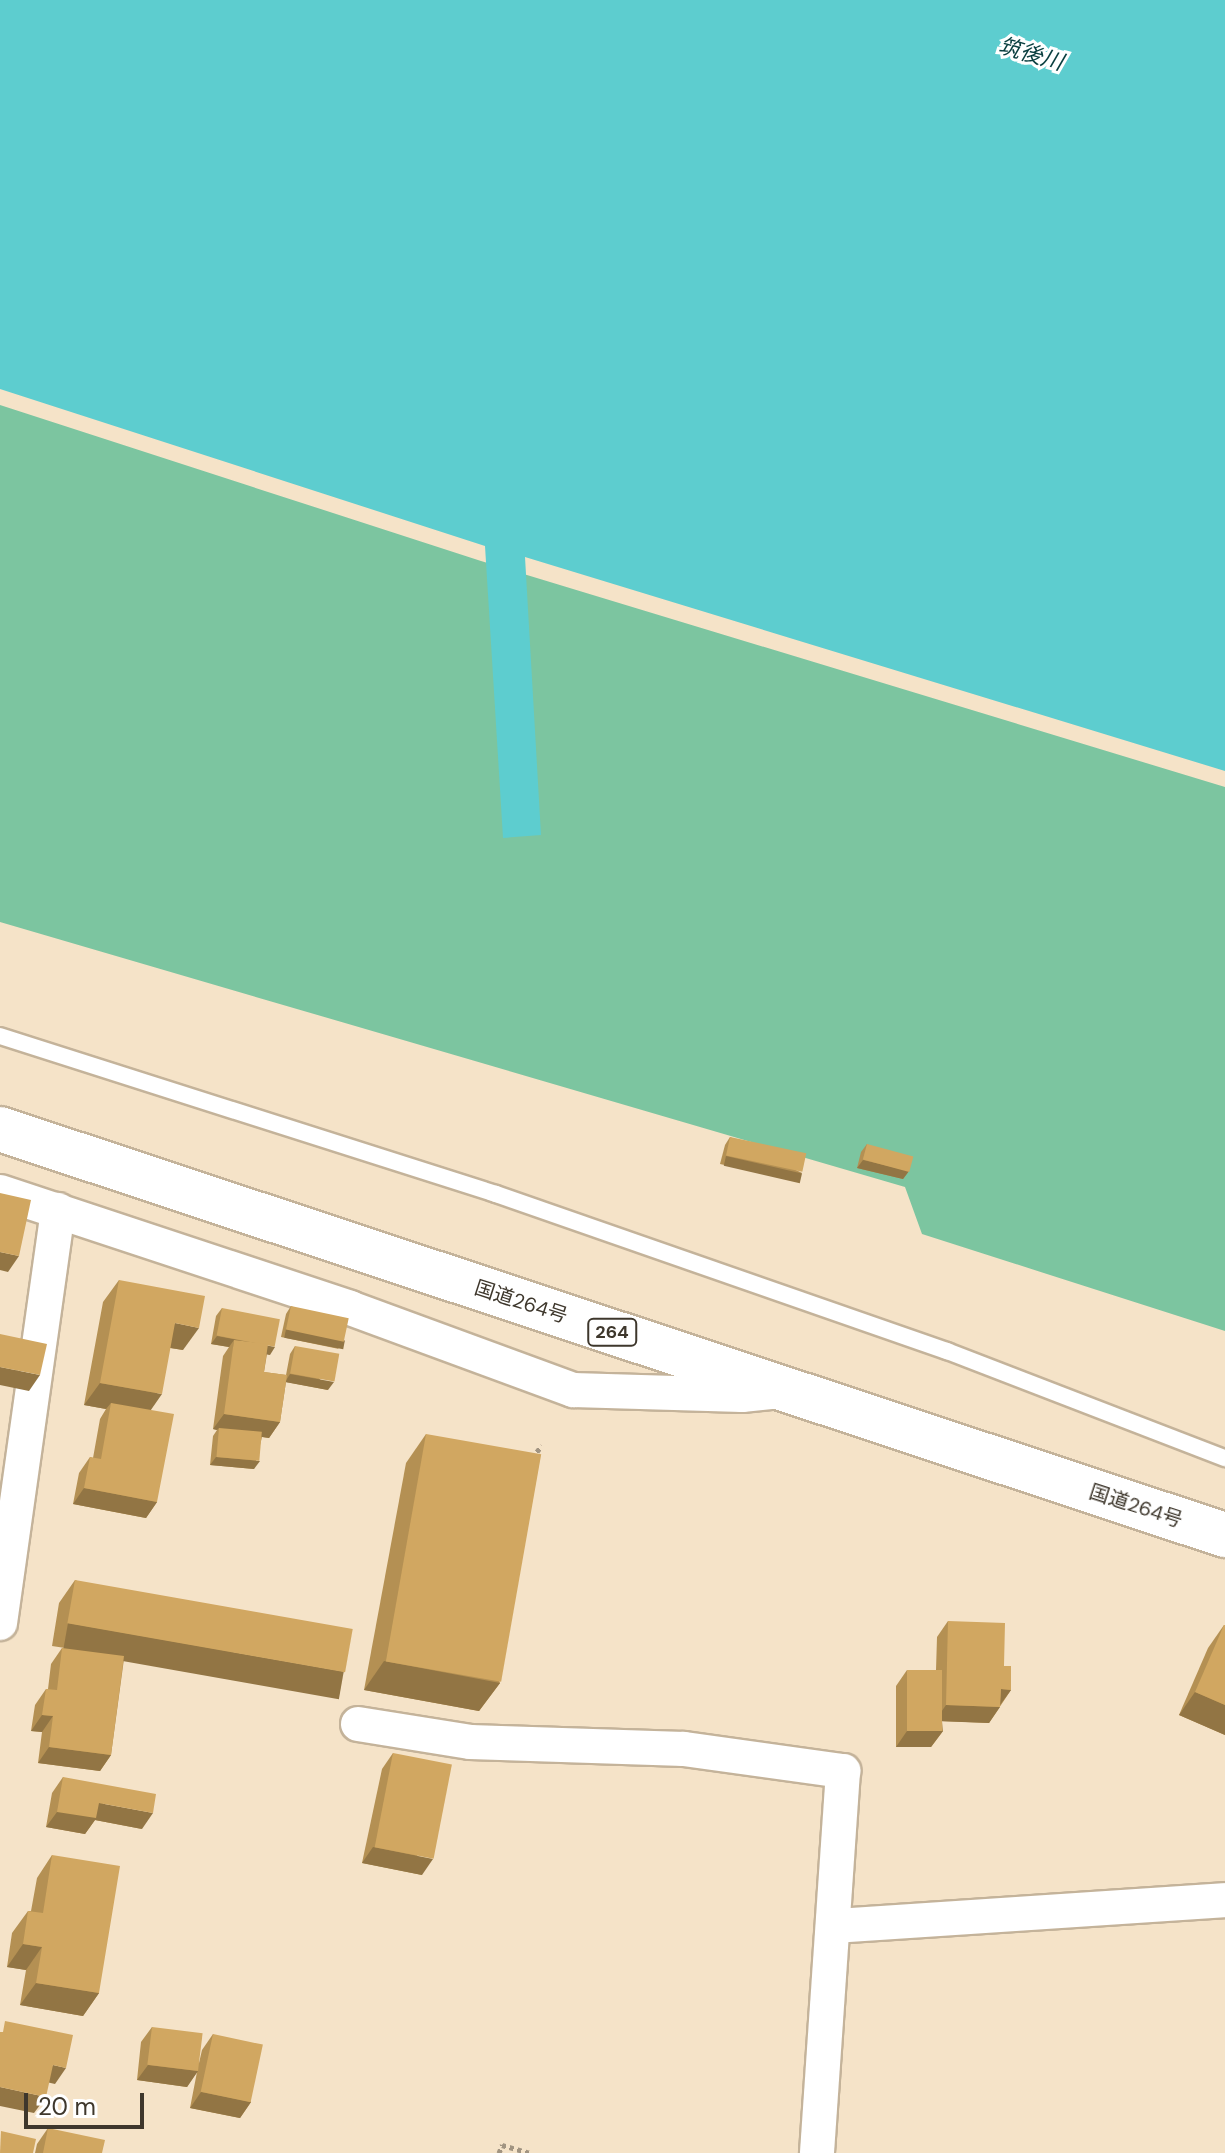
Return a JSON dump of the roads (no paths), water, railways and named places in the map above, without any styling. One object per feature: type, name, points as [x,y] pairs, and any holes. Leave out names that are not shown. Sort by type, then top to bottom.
[{"type":"highway","name":"国道264号","points":[[0,1129],[1225,1535]]},
{"type":"street","points":[[0,1192],[350,1308],[573,1390],[742,1395],[787,1390]]},
{"type":"street","points":[[0,1623],[58,1210]]},
{"type":"street","points":[[358,1724],[470,1742],[684,1749],[843,1771],[835,1926],[817,2153]]},
{"type":"street","points":[[835,1926],[1225,1900]]},
{"type":"lane","points":[[0,1036],[496,1194],[947,1351],[1225,1458]]},
{"type":"water","name":"筑後川","points":[[0,0],[1225,0],[1225,771],[525,557],[541,835],[503,838],[485,546],[0,389]]}]
